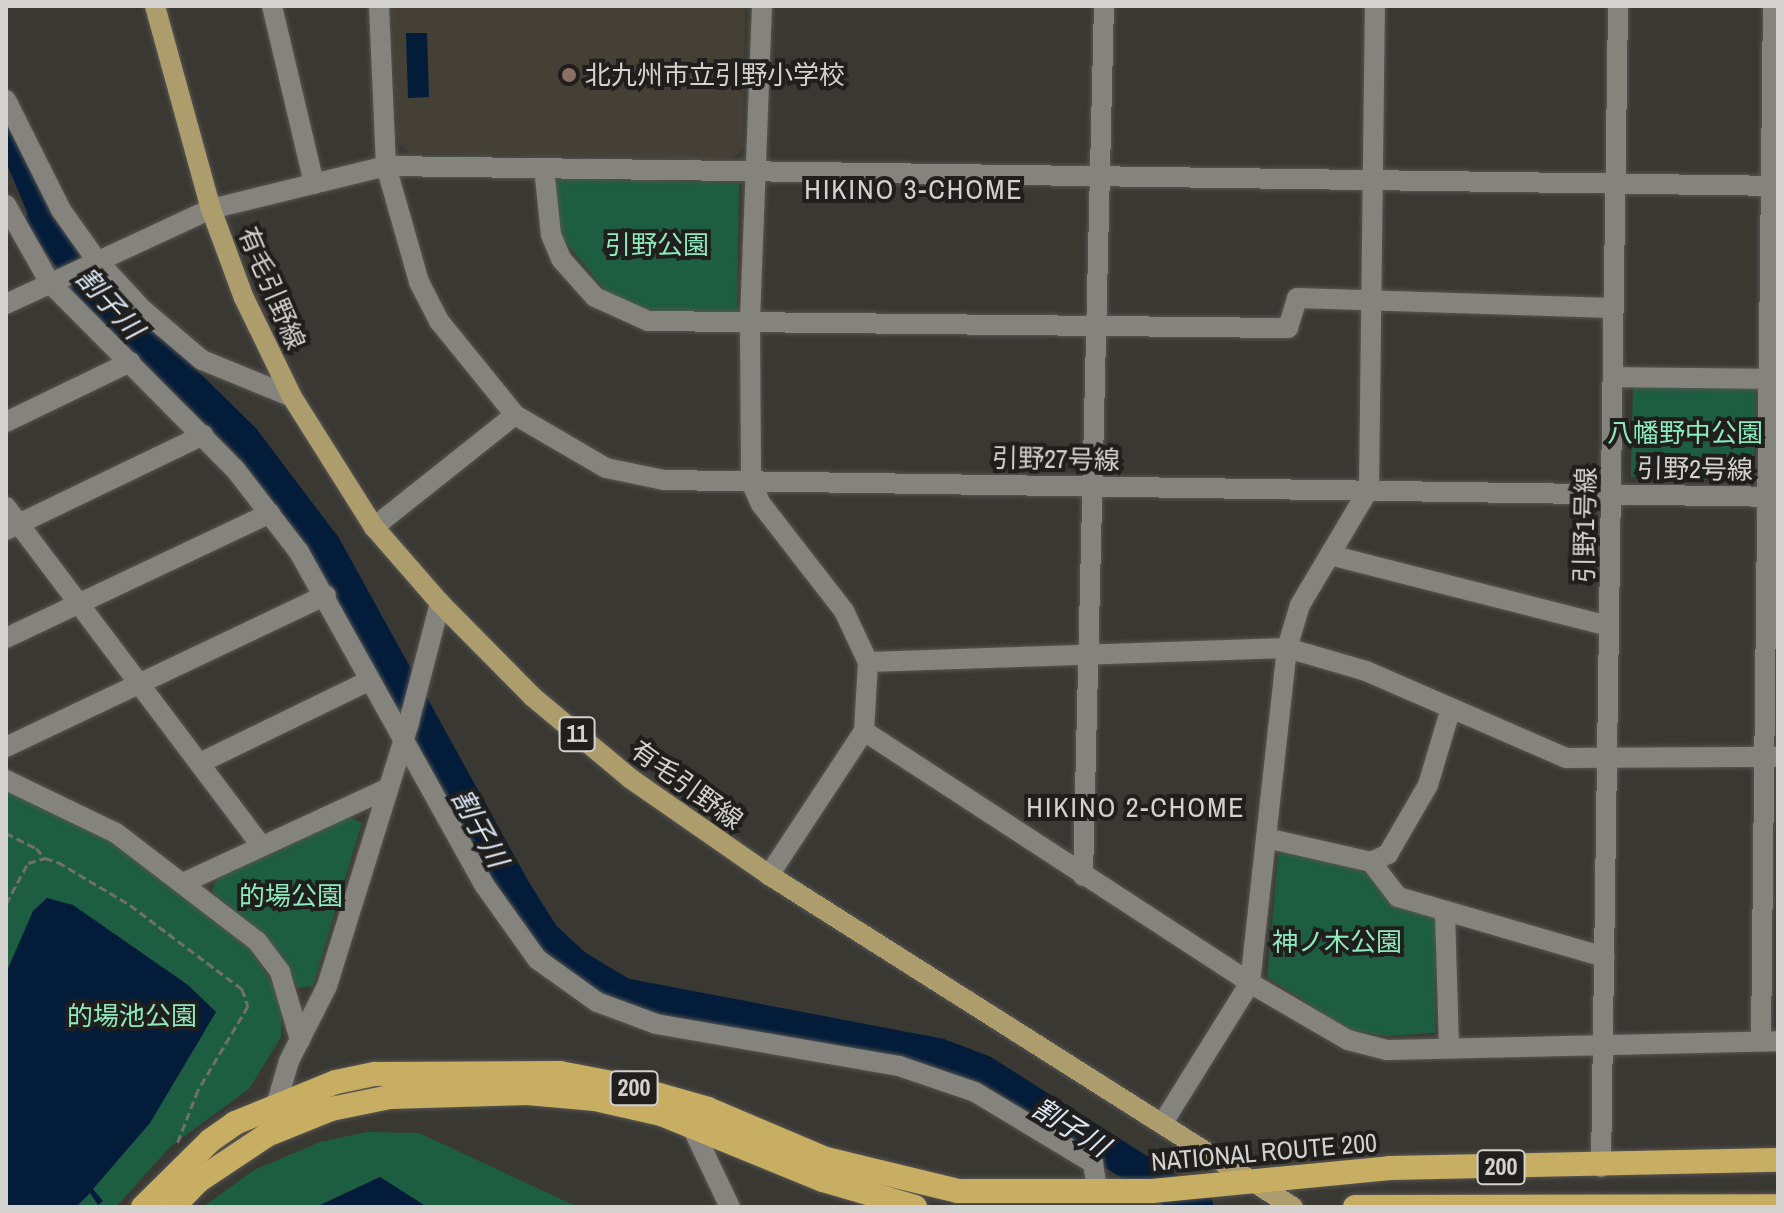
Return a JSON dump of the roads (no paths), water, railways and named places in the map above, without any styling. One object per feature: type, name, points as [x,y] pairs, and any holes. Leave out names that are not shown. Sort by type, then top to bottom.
[{"type":"highway","name":"NATIONAL ROUTE 200","points":[[143,1207],[211,1140],[375,1074],[560,1073],[708,1109],[826,1159],[896,1180],[958,1191],[1152,1191],[1390,1168],[1601,1167],[1778,1160]]},
{"type":"highway","name":"NATIONAL ROUTE 200","points":[[173,1207],[283,1113],[390,1097],[527,1093],[595,1099],[691,1125],[887,1204],[915,1207]]},
{"type":"highway","name":"200","points":[[1601,1167],[1778,1167]]},
{"type":"highway","points":[[1602,1205],[1778,1198]]},
{"type":"highway","name":"200","points":[[1355,1207],[1778,1206]]},
{"type":"main road","name":"有毛引野線","points":[[155,6],[211,209],[244,298],[292,397],[374,527],[440,603],[533,697],[631,779],[769,875],[1164,1121],[1293,1207]]},
{"type":"street","points":[[272,6],[314,184]]},
{"type":"street","name":"引野27号線","points":[[379,6],[386,166],[419,282],[462,352],[515,415],[606,468],[664,480],[1611,493]]},
{"type":"street","points":[[762,6],[750,325],[751,482],[761,504],[844,611],[868,662],[864,731],[769,875]]},
{"type":"street","points":[[1083,876],[1104,6]]},
{"type":"street","points":[[1164,1121],[1250,983],[1287,648],[1300,605],[1369,489],[1375,6]]},
{"type":"street","name":"引野1号線","points":[[1601,1167],[1618,6]]},
{"type":"street","points":[[864,731],[1250,983],[1348,1040],[1387,1050],[1769,1041],[1773,496],[1770,379],[1776,186],[1773,6]]},
{"type":"street","points":[[6,100],[61,210],[95,258],[202,360],[292,397]]},
{"type":"street","points":[[6,304],[95,258],[211,209],[386,166],[1776,186]]},
{"type":"street","points":[[544,168],[551,235],[561,259],[595,297],[648,321],[750,325],[1288,328],[1297,298],[1370,304],[1612,308]]},
{"type":"street","points":[[6,205],[56,280],[130,362],[203,435],[270,513],[326,595],[370,680],[407,730],[485,886],[537,959],[597,1002],[656,1024],[899,1066],[975,1092],[1093,1163],[1098,1193]]},
{"type":"street","points":[[6,422],[130,362]]},
{"type":"street","points":[[1614,377],[1770,379]]},
{"type":"street","points":[[374,527],[515,415]]},
{"type":"street","points":[[12,527],[203,435]]},
{"type":"street","name":"引野2号線","points":[[1611,493],[1773,496]]},
{"type":"street","points":[[6,507],[12,527],[78,603],[260,844]]},
{"type":"street","points":[[6,638],[270,513]]},
{"type":"street","points":[[1330,555],[1608,626]]},
{"type":"street","points":[[6,747],[326,595]]},
{"type":"street","points":[[283,1113],[300,1040],[327,986],[386,789],[407,730],[440,603]]},
{"type":"street","points":[[868,662],[1287,648],[1366,671],[1566,758],[1771,758]]},
{"type":"street","points":[[200,763],[370,680]]},
{"type":"street","points":[[1266,838],[1371,862],[1388,854],[1428,785],[1451,708]]},
{"type":"street","points":[[6,780],[116,833],[185,882],[257,941],[280,972],[300,1040]]},
{"type":"street","points":[[185,882],[260,844],[386,789]]},
{"type":"street","points":[[1371,862],[1398,897],[1604,957]]},
{"type":"street","points":[[1445,912],[1449,1048]]},
{"type":"street","points":[[691,1125],[730,1207]]},
{"type":"water","points":[[406,33],[427,33],[429,97],[408,98]]},
{"type":"water","points":[[6,117],[79,252],[57,261],[29,216],[6,162]]},
{"type":"water","points":[[47,898],[73,905],[188,985],[216,1012],[150,1123],[93,1189],[103,1201],[98,1205],[90,1193],[76,1207],[6,1207],[6,973],[33,911]]},
{"type":"water","points":[[380,1177],[427,1207],[316,1207]]},
{"type":"waterway","name":"割子川","points":[[42,220],[95,293],[244,439],[325,546],[513,887],[544,936],[575,965],[623,994],[938,1054],[983,1071],[1197,1207]]},
{"type":"place","name":"北九州市立引野小学校","points":[[569,75]]},
{"type":"district","name":"HIKINO 3-CHOME","points":[[914,189]]},
{"type":"district","name":"HIKINO 2-CHOME","points":[[1136,807]]},
{"type":"park label","name":"引野公園","points":[[657,245]]},
{"type":"park label","name":"八幡野中公園","points":[[1685,433]]},
{"type":"park label","name":"的場公園","points":[[291,896]]},
{"type":"park label","name":"神ノ木公園","points":[[1337,942]]},
{"type":"park label","name":"的場池公園","points":[[132,1016]]}]
